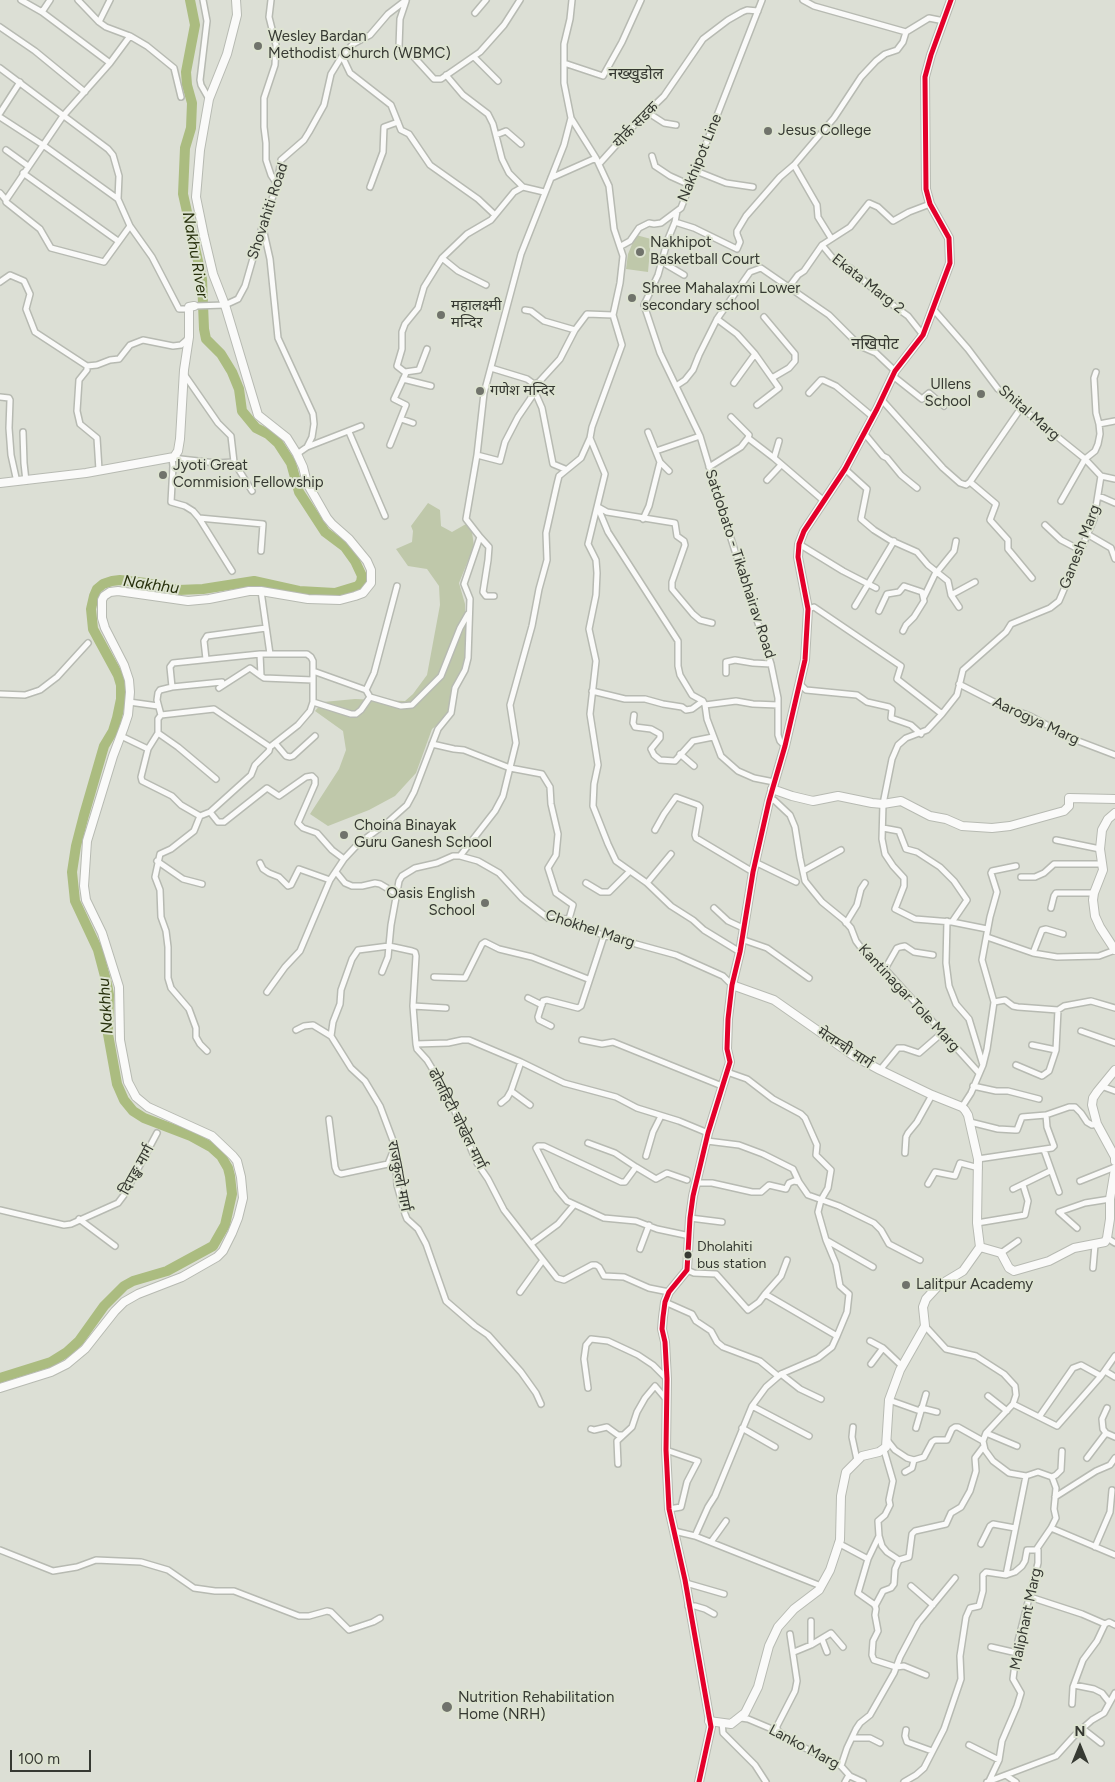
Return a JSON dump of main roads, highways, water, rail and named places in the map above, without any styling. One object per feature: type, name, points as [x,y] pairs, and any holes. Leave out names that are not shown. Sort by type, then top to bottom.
[{"type":"main road","points":[[0,1388],[51,1372],[67,1364],[85,1349],[124,1302],[138,1294],[182,1277],[216,1257],[223,1251],[240,1209],[243,1187],[234,1156],[212,1136],[148,1107],[136,1097],[128,1082],[120,1040],[119,987],[102,933],[88,905],[84,886],[87,840],[128,715],[129,702],[129,680],[102,618],[101,605],[104,596],[110,592],[118,591],[188,601],[249,591],[261,591],[308,599],[340,600],[363,592],[371,583],[371,570],[367,561],[350,539],[327,518],[307,483],[303,466],[297,454],[286,438],[258,415],[213,274],[196,197],[200,150],[209,99],[227,54],[237,16],[236,0]]},
{"type":"main road","points":[[699,1782],[710,1728],[688,1606],[686,1583],[668,1509],[666,1450],[667,1379],[665,1342],[662,1329],[665,1302],[669,1292],[687,1270],[690,1218],[696,1183],[707,1137],[730,1062],[727,1049],[732,984],[740,952],[753,872],[769,800],[785,746],[805,660],[808,609],[798,557],[799,544],[804,531],[845,469],[894,373],[923,335],[934,310],[950,263],[949,238],[930,204],[926,189],[925,77],[951,0]]},
{"type":"main road","points":[[0,484],[172,458],[177,454],[180,439],[191,307]]},
{"type":"main road","points":[[773,785],[792,796],[813,800],[838,796],[872,804],[883,804],[901,800],[922,812],[962,826],[992,828],[1010,826],[1064,810],[1069,806],[1069,798],[1115,799]]},
{"type":"main road","points":[[1114,947],[1095,916],[1094,893],[1101,876],[1100,849],[1104,824],[1115,813]]},
{"type":"main road","name":"मेलम्ची मार्ग","points":[[732,984],[774,1000],[836,1044],[880,1070],[962,1107],[968,1115],[979,1164],[977,1223],[980,1247]]},
{"type":"main road","points":[[1115,1070],[1093,1098],[1092,1105],[1097,1124],[1115,1157],[1115,1161]]},
{"type":"main road","points":[[709,1721],[731,1724],[741,1718],[747,1711],[758,1687],[769,1646],[778,1627],[785,1618],[819,1590],[830,1570],[838,1543],[843,1482],[848,1468],[857,1460],[862,1456],[884,1450],[886,1447],[889,1400],[902,1366],[924,1322],[923,1307],[926,1299],[938,1286],[963,1271],[980,1247],[1001,1253],[1014,1271],[1048,1261],[1074,1248],[1105,1242],[1112,1210],[1110,1199],[1115,1168]]},
{"type":"waterway","name":"Nakhhu","points":[[0,1378],[51,1362],[67,1352],[79,1341],[104,1306],[124,1286],[133,1281],[167,1271],[213,1246],[225,1225],[232,1194],[228,1168],[221,1156],[211,1147],[191,1136],[144,1118],[133,1111],[124,1100],[117,1084],[108,1034],[109,995],[107,984],[98,950],[75,901],[72,872],[76,846],[104,746],[113,731],[121,699],[121,685],[118,675],[93,629],[91,609],[97,589],[103,584],[120,580],[178,590],[203,589],[254,581],[299,591],[335,593],[358,586],[362,576],[355,561],[345,547],[325,532],[299,492],[291,463],[278,443],[268,434],[256,428],[242,411],[239,389],[232,372],[221,354],[206,339],[202,279],[183,194],[185,148],[191,128],[192,103],[186,72],[195,25],[190,0]]},
{"type":"place","name":"Wesley Bardan Methodist Church (WBMC)","points":[[258,46]]},
{"type":"place","name":"Jesus College","points":[[768,131]]},
{"type":"place","name":"Nakhipot Basketball Court","points":[[640,252]]},
{"type":"place","name":"Shree Mahalaxmi Lower secondary school","points":[[632,298]]},
{"type":"place","name":"महालक्ष्मी मन्दिर","points":[[441,315]]},
{"type":"place","name":"गणेश मन्दिर","points":[[480,391]]},
{"type":"place","name":"Ullens School","points":[[981,394]]},
{"type":"place","name":"Jyoti Great Commision Fellowship","points":[[163,475]]},
{"type":"place","name":"Choina Binayak Guru Ganesh School","points":[[344,835]]},
{"type":"place","name":"Oasis English School","points":[[485,903]]},
{"type":"place","name":"Dholahiti bus station","points":[[688,1255]]},
{"type":"place","name":"Lalitpur Academy","points":[[906,1285]]},
{"type":"place","name":"Nutrition Rehabilitation Home (NRH)","points":[[447,1707]]},
{"type":"district","name":"नख्खुडोल","points":[[636,74]]},
{"type":"district","name":"नखिपोट","points":[[875,344]]},
{"type":"water label","name":"Nakhu River","points":[[195,255]]}]
